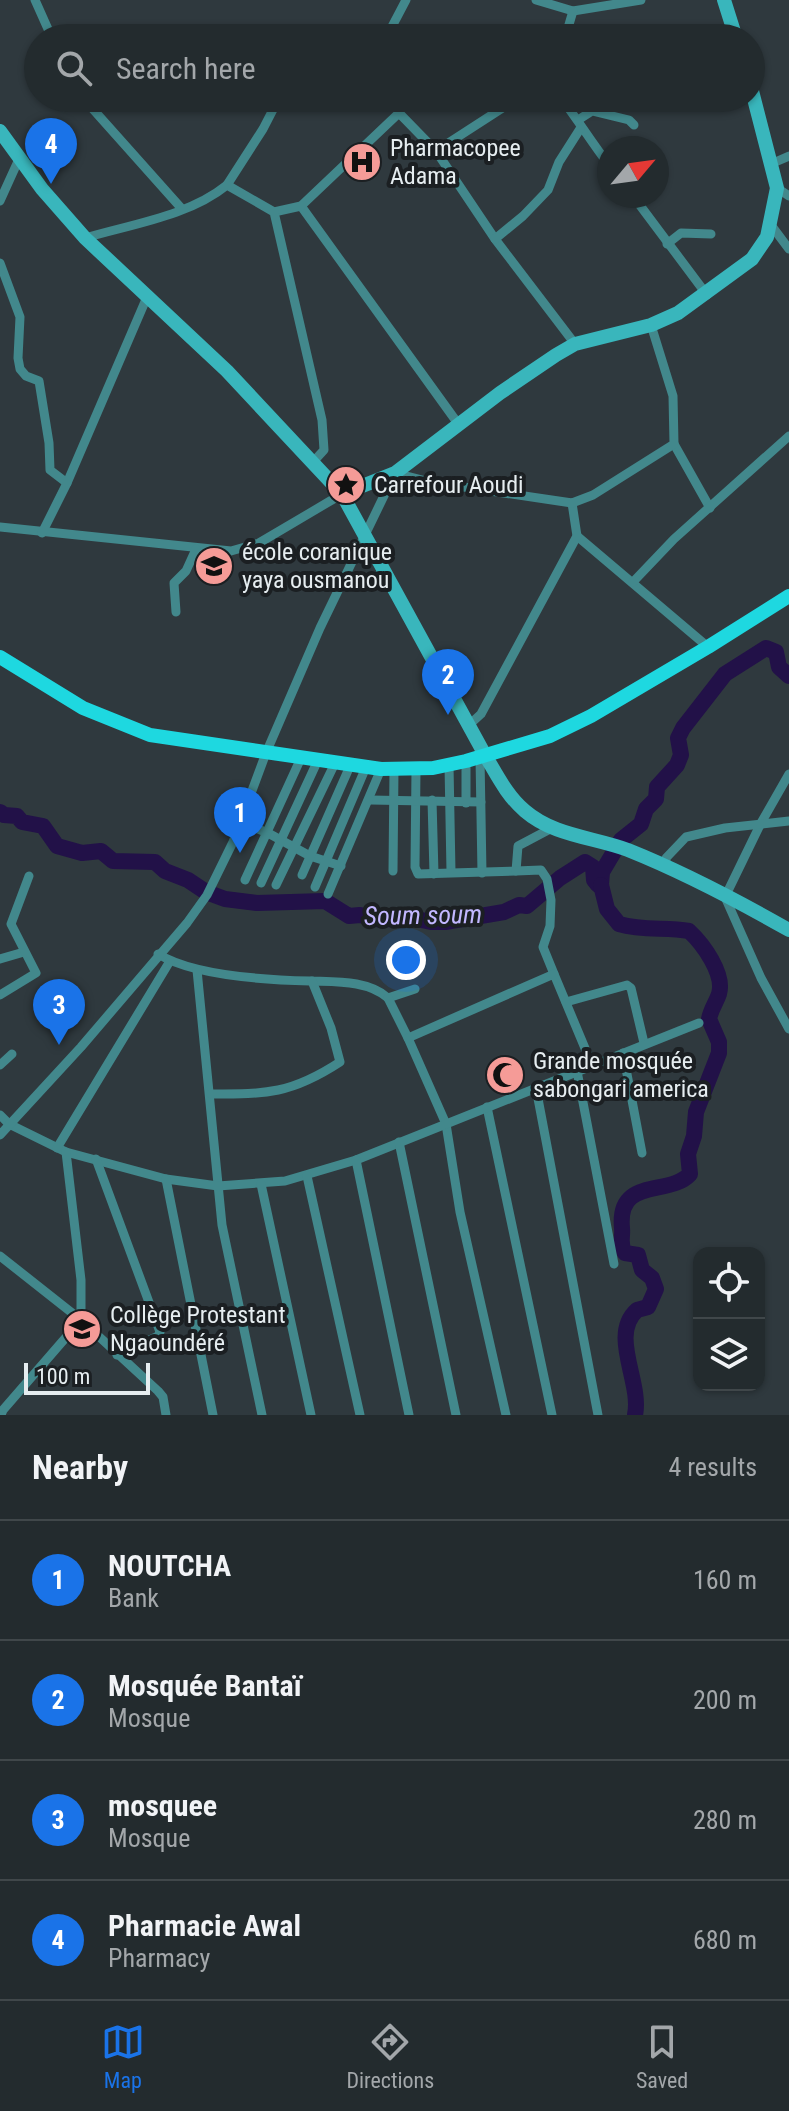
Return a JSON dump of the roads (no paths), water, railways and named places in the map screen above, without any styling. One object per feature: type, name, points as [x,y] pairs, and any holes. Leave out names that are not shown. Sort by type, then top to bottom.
[{"type":"main road","points":[[724,0],[732,24]]},
{"type":"main road","points":[[342,494],[395,473],[500,393],[575,344],[651,325],[678,313],[707,295],[752,259],[767,237],[783,192],[758,112]]},
{"type":"main road","points":[[0,131],[19,159],[85,238],[227,371],[342,494],[469,725],[477,758],[524,810],[552,828],[627,850],[787,927]]},
{"type":"main road","points":[[0,657],[83,708],[150,735],[380,769],[416,769],[449,765],[550,736],[591,716],[789,596]]},
{"type":"street","points":[[35,0],[46,24]]},
{"type":"street","points":[[393,24],[406,0]]},
{"type":"street","points":[[536,0],[573,11],[641,0]]},
{"type":"street","points":[[569,24],[573,11]]},
{"type":"street","points":[[95,112],[182,209]]},
{"type":"street","points":[[85,238],[182,209],[213,196],[227,185],[271,112]]},
{"type":"street","points":[[436,151],[496,112]]},
{"type":"street","points":[[571,112],[597,149]]},
{"type":"street","points":[[495,239],[548,190],[579,124],[591,112]]},
{"type":"street","points":[[596,112],[629,120],[634,125]]},
{"type":"street","points":[[227,185],[274,212],[301,206],[399,113],[436,151],[495,239],[575,344]]},
{"type":"street","points":[[773,163],[789,156]]},
{"type":"street","points":[[0,201],[19,159]]},
{"type":"street","points":[[301,206],[459,425]]},
{"type":"street","points":[[642,208],[707,295]]},
{"type":"street","points":[[274,212],[322,420],[324,450],[313,462]]},
{"type":"street","points":[[771,225],[789,249]]},
{"type":"street","points":[[667,244],[681,233],[711,234]]},
{"type":"street","points":[[0,263],[20,317],[20,369],[26,376],[39,381],[50,470],[67,483]]},
{"type":"street","points":[[42,533],[67,483],[147,297]]},
{"type":"street","points":[[651,325],[673,396],[674,444],[710,508]]},
{"type":"street","points":[[633,582],[674,539],[789,436]]},
{"type":"street","points":[[0,1135],[81,1047],[187,923],[217,879],[266,753],[320,628],[395,473],[430,482],[572,503],[593,495],[674,444]]},
{"type":"street","points":[[0,527],[231,551],[259,543],[342,494]]},
{"type":"street","points":[[469,725],[481,714],[577,536],[572,503]]},
{"type":"street","points":[[577,536],[708,647]]},
{"type":"street","points":[[176,612],[174,583],[186,571],[196,549]]},
{"type":"street","points":[[245,880],[301,758]]},
{"type":"street","points":[[477,758],[482,873]]},
{"type":"street","points":[[466,803],[477,758]]},
{"type":"street","points":[[261,883],[318,760]]},
{"type":"street","points":[[276,885],[342,764]]},
{"type":"street","points":[[302,875],[342,764]]},
{"type":"street","points":[[449,765],[451,872]]},
{"type":"street","points":[[328,894],[370,800],[380,769]]},
{"type":"street","points":[[380,769],[393,800],[393,871]]},
{"type":"street","points":[[315,887],[326,860],[380,769]]},
{"type":"street","points":[[416,769],[415,870],[418,874],[541,870],[548,882],[552,916],[543,947],[592,1065]]},
{"type":"street","points":[[789,774],[725,897],[761,978],[789,1029]]},
{"type":"street","points":[[370,800],[481,802]]},
{"type":"street","points":[[432,800],[434,874]]},
{"type":"street","points":[[666,868],[666,858],[686,837],[789,821]]},
{"type":"street","points":[[240,822],[281,839],[310,856],[341,866]]},
{"type":"street","points":[[516,871],[518,846],[552,828]]},
{"type":"street","points":[[0,995],[36,973],[11,924],[29,876]]},
{"type":"street","points":[[0,926],[11,924]]},
{"type":"street","points":[[0,959],[24,952]]},
{"type":"street","points":[[158,954],[197,970],[339,981],[378,991],[388,998],[446,1124],[460,1212],[506,1415]]},
{"type":"street","points":[[1,1414],[81,1320],[81,1280],[61,1150],[170,961]]},
{"type":"street","points":[[197,970],[222,1225],[262,1415]]},
{"type":"street","points":[[408,1038],[554,974]]},
{"type":"street","points":[[211,1094],[263,1094],[287,1090],[340,1062],[331,1028],[312,981]]},
{"type":"street","points":[[566,1002],[627,985],[631,988],[644,1043]]},
{"type":"street","points":[[388,998],[415,989]]},
{"type":"street","points":[[0,1115],[9,1124],[61,1150],[166,1179],[218,1186],[261,1184],[307,1176],[356,1160],[699,1023]]},
{"type":"street","points":[[623,1053],[642,1153]]},
{"type":"street","points":[[0,1065],[12,1054]]},
{"type":"street","points":[[577,1071],[614,1264]]},
{"type":"street","points":[[536,1088],[598,1415]]},
{"type":"street","points":[[487,1107],[552,1415]]},
{"type":"street","points":[[399,1142],[456,1415]]},
{"type":"street","points":[[96,1159],[160,1332],[158,1336],[117,1355]]},
{"type":"street","points":[[356,1160],[409,1415]]},
{"type":"street","points":[[307,1176],[360,1415]]},
{"type":"street","points":[[166,1179],[213,1415]]},
{"type":"street","points":[[261,1184],[311,1415]]},
{"type":"street","points":[[0,1256],[81,1320],[163,1397],[166,1415]]},
{"type":"waterway","name":"Soum soum","points":[[0,812],[17,816],[22,822],[43,826],[57,846],[82,853],[101,851],[113,861],[155,862],[165,871],[225,899],[257,903],[325,901],[349,916],[381,920],[407,917],[445,922],[504,912],[519,905],[527,906],[585,862],[593,867],[594,880],[601,885],[602,872],[621,840],[641,824],[646,809],[656,799],[657,787],[677,765],[681,755],[678,738],[683,728],[725,674],[766,648],[776,652],[779,667],[789,676]]},
{"type":"waterway","points":[[601,885],[607,909],[619,924],[689,931],[712,960],[720,986],[709,1019],[719,1042],[719,1053],[696,1112],[694,1136],[688,1154],[690,1174],[681,1181],[636,1194],[623,1212],[623,1250],[638,1255],[642,1270],[652,1278],[656,1289],[648,1307],[637,1310],[629,1320],[626,1332],[635,1415]]},
{"type":"place","name":"Pharmacopee Adama","points":[[362,162]]},
{"type":"place","name":"Pharmacie Awal","points":[[51,184]]},
{"type":"place","name":"Carrefour Aoudi","points":[[346,485]]},
{"type":"place","name":"école coranique yaya ousmanou","points":[[214,566]]},
{"type":"place","name":"Mosquée Bantaï","points":[[448,715]]},
{"type":"place","name":"NOUTCHA","points":[[240,853]]},
{"type":"place","name":"mosquee","points":[[59,1045]]},
{"type":"place","name":"Grande mosquée sabongari america","points":[[505,1075]]},
{"type":"place","name":"Collège Protestant Ngaoundéré","points":[[82,1329]]}]
